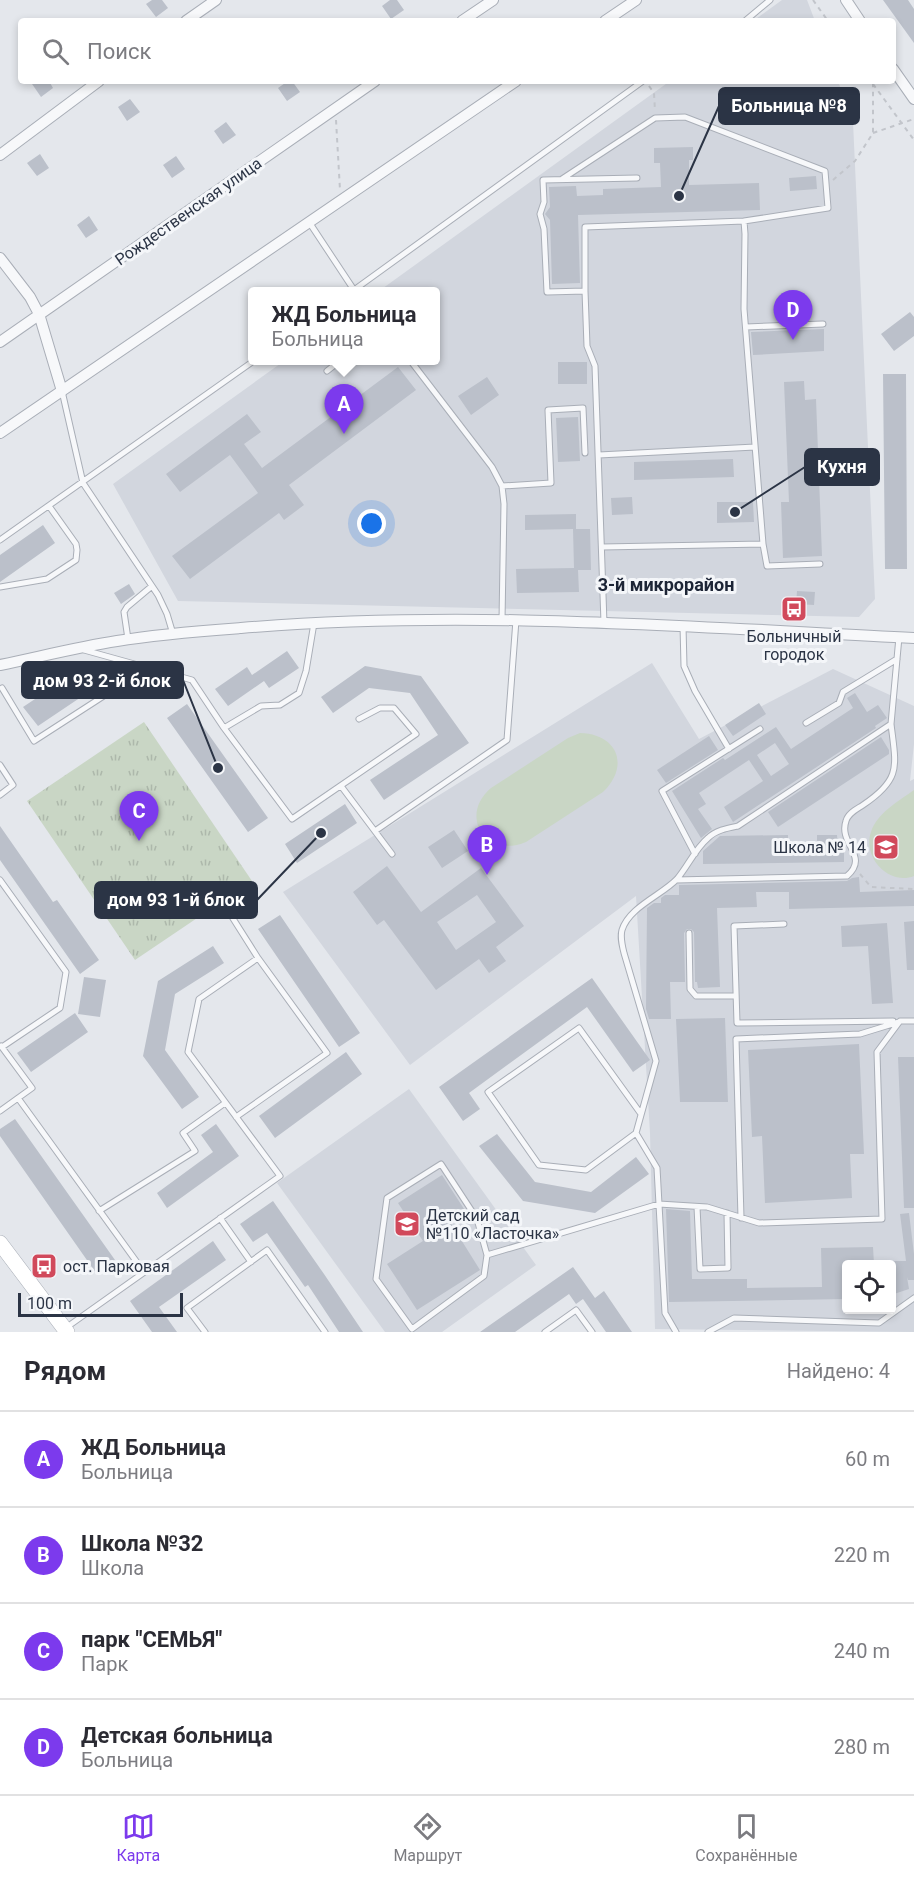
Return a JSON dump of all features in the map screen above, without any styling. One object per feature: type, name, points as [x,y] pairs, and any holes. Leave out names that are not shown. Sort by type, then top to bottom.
[{"type":"main road","points":[[0,1243],[64,1331]]},
{"type":"street","points":[[190,18],[216,0]]},
{"type":"street","points":[[466,18],[493,0]]},
{"type":"street","points":[[609,18],[636,0]]},
{"type":"street","points":[[846,0],[858,18]]},
{"type":"street","points":[[896,73],[914,99]]},
{"type":"street","points":[[0,155],[95,84]]},
{"type":"street","name":"Рождественская улица","points":[[0,342],[371,84]]},
{"type":"street","points":[[0,433],[512,84]]},
{"type":"street","points":[[0,258],[30,297],[39,314],[62,391]]},
{"type":"street","points":[[0,665],[128,639],[357,620],[516,620],[914,638]]},
{"type":"lane","points":[[749,18],[770,0]]},
{"type":"lane","points":[[359,287],[640,84]]},
{"type":"lane","points":[[562,179],[655,118],[685,117],[825,171],[828,208],[744,220],[585,227],[588,346],[595,366],[604,623]]},
{"type":"lane","points":[[585,291],[547,292],[544,229],[540,214],[544,202],[543,180],[637,178]]},
{"type":"lane","points":[[744,220],[744,309],[763,544],[767,566],[820,564]]},
{"type":"lane","points":[[309,222],[350,287]]},
{"type":"lane","points":[[746,327],[823,324]]},
{"type":"lane","points":[[0,540],[248,365]]},
{"type":"lane","points":[[327,371],[335,365]]},
{"type":"lane","points":[[414,365],[492,467],[502,486],[504,504],[502,620]]},
{"type":"lane","points":[[62,391],[83,483],[152,586],[167,614],[173,634]]},
{"type":"lane","points":[[502,486],[551,483],[548,410],[583,408],[585,453]]},
{"type":"lane","points":[[599,455],[755,447]]},
{"type":"lane","points":[[0,587],[47,579],[76,560],[76,544],[49,506]]},
{"type":"lane","points":[[602,547],[763,544]]},
{"type":"lane","points":[[128,639],[124,612],[152,586]]},
{"type":"lane","points":[[375,831],[507,740],[516,620]]},
{"type":"lane","points":[[224,728],[261,706],[280,705],[299,693],[306,671],[314,622]]},
{"type":"lane","points":[[683,626],[684,666],[695,691],[729,749]]},
{"type":"lane","points":[[676,880],[847,876],[854,870],[856,860],[844,831],[846,818],[881,792],[892,779],[896,766],[891,724],[899,637]]},
{"type":"lane","points":[[80,648],[192,680],[224,728],[292,819],[416,735],[394,708],[380,708],[359,719]]},
{"type":"lane","points":[[806,723],[839,703],[843,692],[897,659]]},
{"type":"lane","points":[[2,688],[34,741],[147,668]]},
{"type":"lane","points":[[641,1114],[579,1028],[488,1092],[539,1165],[586,1170],[636,1133],[656,1061],[621,943],[622,929],[629,918],[646,902],[676,880],[710,836],[738,825],[891,724]]},
{"type":"lane","points":[[695,854],[662,791],[760,729]]},
{"type":"lane","points":[[0,765],[13,785],[0,795]]},
{"type":"lane","points":[[341,786],[392,854]]},
{"type":"lane","points":[[0,880],[66,972],[60,1008],[1,1046],[32,1088],[0,1111]]},
{"type":"lane","points":[[227,909],[258,958],[327,1053],[236,1117]]},
{"type":"lane","points":[[784,924],[734,926],[737,1023],[914,1021]]},
{"type":"lane","points":[[690,933],[690,989],[696,996],[736,996]]},
{"type":"lane","points":[[64,1331],[280,1176],[188,1052],[200,999],[258,958]]},
{"type":"lane","points":[[487,1255],[659,1204],[707,1207],[759,1223],[882,1219],[877,1052],[900,1021]]},
{"type":"lane","points":[[741,1218],[736,1040],[860,1034],[900,1021]]},
{"type":"lane","points":[[18,1098],[144,1272]]},
{"type":"lane","points":[[99,1211],[195,1151],[183,1133],[225,1102]]},
{"type":"lane","points":[[636,1133],[657,1168],[665,1313],[676,1332]]},
{"type":"lane","points":[[441,1164],[477,1219],[487,1255],[484,1276],[412,1329],[376,1279],[387,1198],[441,1164]]},
{"type":"lane","points":[[697,1207],[700,1269],[728,1268],[727,1213]]},
{"type":"lane","points":[[220,1218],[251,1262]]},
{"type":"lane","points":[[205,1332],[187,1308],[267,1250],[325,1332]]},
{"type":"lane","points":[[708,1332],[734,1318],[879,1323],[914,1298]]},
{"type":"lane","points":[[545,1332],[576,1310],[592,1332]]},
{"type":"path","points":[[813,0],[826,18]]},
{"type":"path","points":[[646,84],[654,93],[655,118]]},
{"type":"path","points":[[826,185],[855,161],[873,133],[872,84]]},
{"type":"path","points":[[873,84],[914,140]]},
{"type":"path","points":[[336,109],[341,201]]},
{"type":"path","points":[[873,133],[914,119]]},
{"type":"path","points":[[854,870],[864,877],[871,887],[914,889]]},
{"type":"shaded area","points":[[782,0],[807,0],[814,18],[757,18]]},
{"type":"shaded area","points":[[666,84],[839,84],[853,122],[875,599],[859,617],[178,601],[113,484],[278,365],[440,365],[440,287],[385,287]]},
{"type":"shaded area","points":[[652,663],[699,739],[833,669],[914,706],[914,744],[910,781],[914,779],[914,1332],[655,1329],[650,1133],[636,896],[410,1065],[283,892]]},
{"type":"shaded area","name":"Детский сад №110 «Ласточка»","points":[[409,1089],[536,1265],[442,1332],[385,1332],[277,1183]]},
{"type":"green space","points":[[144,722],[252,881],[135,960],[27,801]]},
{"type":"green space","points":[[580,733],[603,739],[616,753],[618,762],[616,772],[603,792],[526,842],[512,846],[499,845],[489,840],[481,832],[477,822],[477,811],[481,799],[491,788],[568,738]]},
{"type":"green space","name":"Школа № 14","points":[[914,790],[914,876],[895,877],[887,873],[874,860],[869,841],[874,825],[883,813]]},
{"type":"building","points":[[152,0],[162,0],[168,8],[156,17],[146,4]]},
{"type":"building","points":[[390,0],[397,0],[404,10],[390,18],[382,6]]},
{"type":"building","points":[[883,0],[908,0],[914,9],[914,43],[896,18]]},
{"type":"building","points":[[32,84],[51,84],[53,88],[41,97]]},
{"type":"building","points":[[284,84],[294,84],[300,92],[287,101],[278,88]]},
{"type":"building","points":[[130,99],[140,112],[127,121],[118,107]]},
{"type":"building","points":[[226,122],[236,135],[223,144],[214,131]]},
{"type":"building","points":[[693,147],[693,160],[689,160],[689,185],[759,183],[760,210],[578,215],[580,283],[552,284],[550,220],[545,214],[550,207],[549,187],[576,186],[577,196],[603,195],[603,189],[661,187],[660,163],[654,163],[654,148]]},
{"type":"building","points":[[40,154],[49,168],[37,176],[27,163]]},
{"type":"building","points":[[176,156],[185,169],[172,178],[163,165]]},
{"type":"building","points":[[816,176],[817,189],[790,191],[789,178]]},
{"type":"building","points":[[89,216],[98,230],[86,238],[77,225]]},
{"type":"building","points":[[910,312],[914,317],[914,336],[894,351],[881,334]]},
{"type":"building","points":[[824,329],[824,351],[753,355],[751,332]]},
{"type":"building","points":[[558,362],[587,362],[587,384],[558,384]]},
{"type":"building","points":[[398,367],[416,390],[289,485],[304,505],[284,520],[279,513],[190,579],[172,556],[258,493],[230,455],[180,492],[166,474],[247,414],[261,432],[244,444],[262,468]]},
{"type":"building","points":[[883,374],[906,374],[907,569],[885,569]]},
{"type":"building","points":[[487,377],[499,395],[471,415],[458,396]]},
{"type":"building","points":[[804,381],[805,400],[816,399],[822,556],[783,558],[781,502],[789,502],[784,382]]},
{"type":"building","points":[[578,417],[580,461],[558,462],[556,418]]},
{"type":"building","points":[[733,459],[734,477],[634,480],[634,462]]},
{"type":"building","points":[[632,497],[633,514],[612,515],[611,498]]},
{"type":"building","points":[[717,502],[753,502],[754,522],[717,523]]},
{"type":"building","points":[[576,514],[576,529],[590,529],[591,570],[578,570],[579,592],[517,593],[516,569],[574,568],[573,529],[525,530],[525,515]]},
{"type":"building","points":[[43,525],[55,543],[0,582],[0,555]]},
{"type":"building","points":[[129,584],[135,594],[121,604],[114,593]]},
{"type":"building","points":[[797,591],[815,592],[814,605],[796,604]]},
{"type":"building","points":[[287,651],[299,668],[269,688],[264,681],[228,706],[215,689],[247,667],[252,675]]},
{"type":"building","points":[[365,666],[421,676],[469,743],[384,800],[370,780],[438,735],[410,693],[369,688],[333,713],[321,697]]},
{"type":"building","points":[[83,667],[96,687],[38,726],[23,707]]},
{"type":"building","points":[[855,693],[867,712],[878,705],[887,718],[875,726],[876,728],[733,822],[724,807],[763,781],[749,760],[699,793],[706,804],[698,809],[712,829],[701,838],[672,791],[776,727],[791,749],[853,708],[847,698]],"holes":[[[775,743],[789,764],[771,776],[757,755]]]},
{"type":"building","points":[[759,703],[766,714],[733,736],[725,725]]},
{"type":"building","points":[[187,704],[268,818],[248,832],[167,718]]},
{"type":"building","points":[[709,736],[718,750],[666,783],[657,770]]},
{"type":"building","points":[[881,737],[889,754],[778,827],[768,812]]},
{"type":"building","points":[[345,804],[357,823],[297,863],[285,844]]},
{"type":"building","points":[[0,826],[53,902],[57,900],[99,960],[80,974],[0,860]]},
{"type":"building","points":[[454,830],[468,851],[442,868],[428,847]]},
{"type":"building","points":[[788,835],[788,849],[817,849],[817,835],[837,835],[838,849],[844,849],[844,862],[703,864],[703,851],[720,836]]},
{"type":"building","points":[[387,866],[421,912],[481,868],[524,926],[496,947],[506,961],[489,973],[479,959],[436,990],[384,920],[377,925],[353,892]],"holes":[[[477,895],[496,922],[456,950],[437,922]]]},
{"type":"building","points":[[859,877],[860,892],[914,890],[914,906],[789,909],[789,892],[756,892],[757,907],[717,908],[720,987],[698,988],[695,982],[694,932],[687,929],[684,933],[685,982],[670,982],[671,1019],[649,1019],[646,1009],[647,908],[654,903],[661,903],[661,898],[665,895],[679,895],[679,885],[847,881]]},
{"type":"building","points":[[280,915],[360,1033],[339,1047],[258,929]]},
{"type":"building","points":[[914,921],[914,970],[907,970],[904,922]]},
{"type":"building","points":[[887,923],[893,1003],[872,1004],[868,946],[842,947],[841,926]]},
{"type":"building","points":[[213,946],[224,963],[175,994],[165,1050],[199,1097],[182,1109],[143,1056],[158,981]]},
{"type":"building","points":[[84,977],[106,980],[100,1017],[78,1014]]},
{"type":"building","points":[[592,978],[650,1060],[633,1072],[587,1007],[469,1093],[480,1109],[463,1121],[439,1087]]},
{"type":"building","points":[[75,1013],[88,1032],[31,1072],[17,1053]]},
{"type":"building","points":[[725,1018],[728,1102],[680,1102],[676,1019]]},
{"type":"building","points":[[859,1044],[864,1154],[850,1154],[852,1198],[765,1203],[762,1136],[752,1137],[748,1050]]},
{"type":"building","points":[[346,1052],[362,1074],[275,1138],[259,1116]]},
{"type":"building","points":[[898,1057],[914,1057],[914,1208],[904,1208]]},
{"type":"building","points":[[15,1119],[115,1260],[96,1273],[0,1136],[0,1129]]},
{"type":"building","points":[[216,1124],[239,1156],[167,1208],[157,1193],[213,1152],[201,1135]]},
{"type":"building","points":[[497,1134],[535,1182],[591,1192],[636,1157],[649,1174],[595,1213],[523,1201],[479,1146]]},
{"type":"building","points":[[442,1175],[466,1212],[450,1222],[480,1270],[417,1310],[387,1264],[423,1241],[398,1203]]},
{"type":"building","points":[[273,1201],[363,1332],[339,1332],[308,1285],[305,1287],[267,1233],[253,1242],[240,1224]]},
{"type":"building","points":[[666,1209],[690,1211],[692,1279],[747,1279],[747,1288],[822,1287],[821,1248],[873,1247],[874,1260],[842,1260],[842,1299],[669,1302]]},
{"type":"building","points":[[909,1213],[914,1254],[914,1280],[908,1280],[907,1277],[909,1289],[896,1293],[896,1261],[906,1261],[900,1214]]},
{"type":"building","points":[[213,1241],[226,1260],[159,1307],[177,1332],[152,1332],[130,1301]]},
{"type":"building","points":[[573,1267],[595,1298],[604,1291],[632,1332],[606,1332],[583,1299],[576,1304],[569,1294],[515,1332],[480,1332]]},
{"type":"place","name":"Больница №8","points":[[679,196]]},
{"type":"place","name":"Детская больница","points":[[793,340]]},
{"type":"place","name":"ЖД Больница","points":[[344,434]]},
{"type":"place","name":"Кухня","points":[[735,512]]},
{"type":"place","name":"Больничный городок","points":[[794,609]]},
{"type":"place","name":"дом 93 2-й блок","points":[[218,768]]},
{"type":"place","name":"дом 93 1-й блок","points":[[321,833]]},
{"type":"place","name":"парк \"СЕМЬЯ\"","points":[[139,841]]},
{"type":"place","name":"Школа № 14","points":[[886,847]]},
{"type":"place","name":"Школа №32","points":[[487,875]]},
{"type":"place","name":"Детский сад №110 «Ласточка»","points":[[407,1224]]},
{"type":"place","name":"ост. Парковая","points":[[44,1266]]},
{"type":"district","name":"3-й микрорайон","points":[[666,585]]}]
